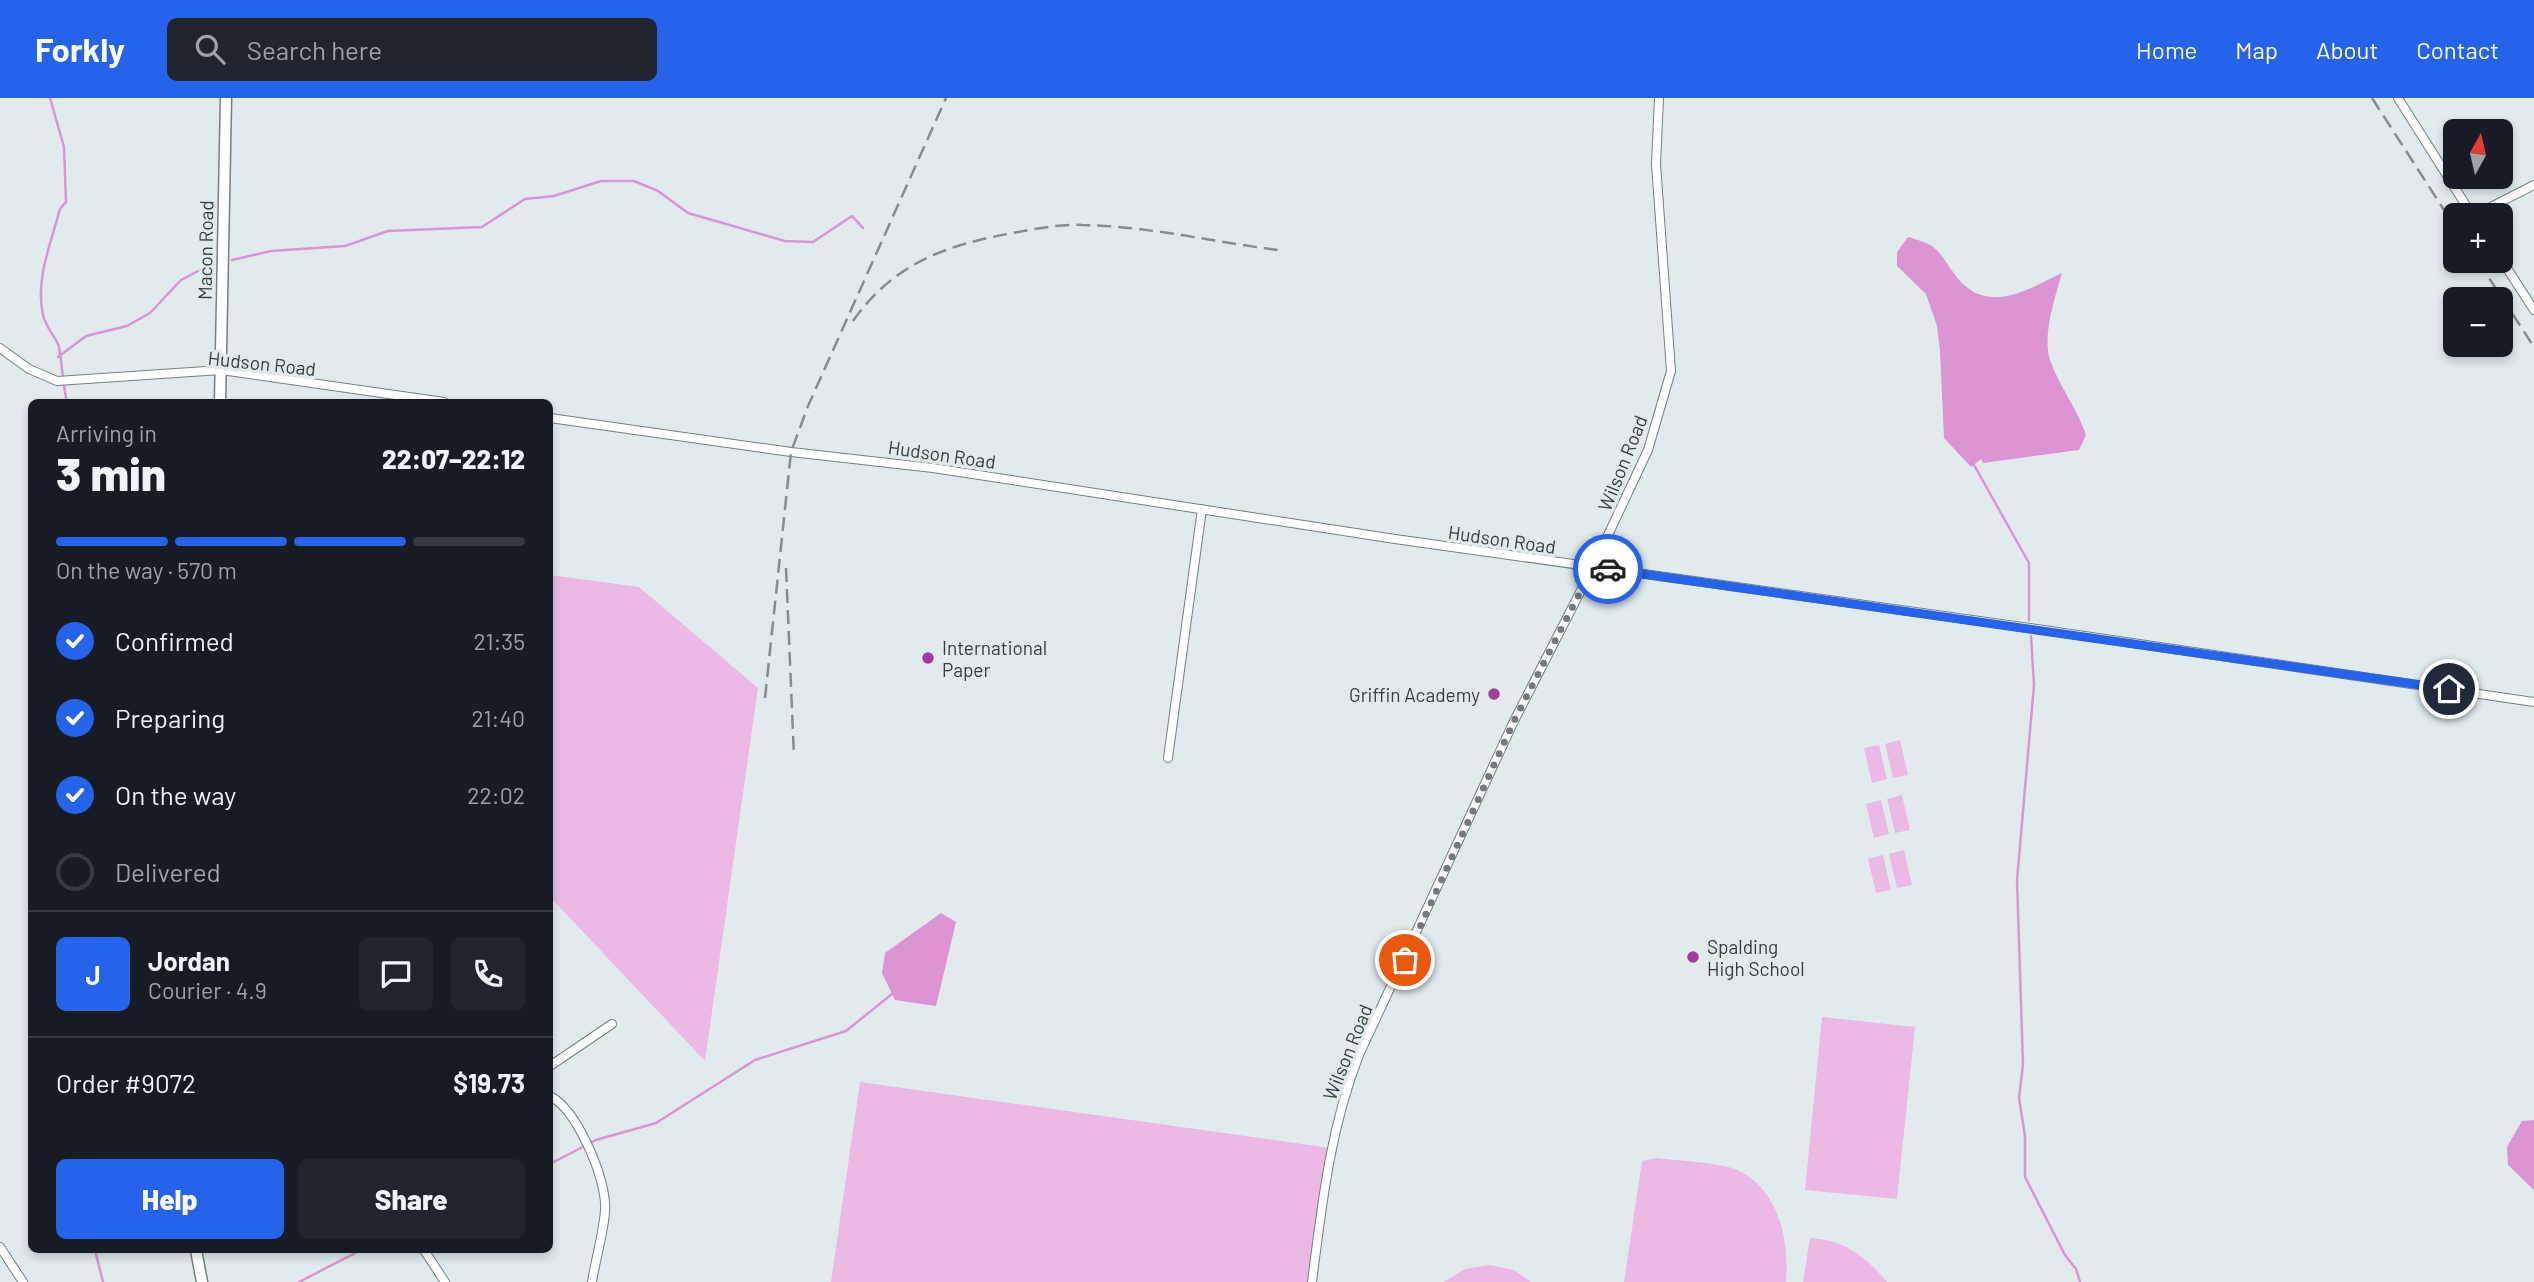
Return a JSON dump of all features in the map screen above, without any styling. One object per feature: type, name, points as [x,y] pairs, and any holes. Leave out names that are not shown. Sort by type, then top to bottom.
[{"type":"main road","name":"Macon Road","points":[[220,399],[226,98]]},
{"type":"main road","points":[[197,1253],[202,1282]]},
{"type":"street","name":"Wilson Road","points":[[1312,1282],[1327,1166],[1345,1091],[1359,1055],[1514,721],[1593,567],[1648,450],[1671,371],[1656,164],[1659,98]]},
{"type":"street","points":[[2398,98],[2466,203]]},
{"type":"street","points":[[2498,203],[2534,185]]},
{"type":"street","points":[[2510,273],[2534,310]]},
{"type":"street","name":"Hudson Road","points":[[0,348],[29,369],[57,381],[221,370],[423,399]]},
{"type":"street","name":"Hudson Road","points":[[553,418],[791,452],[933,468],[1593,567],[2534,702]]},
{"type":"street","points":[[1168,758],[1202,509]]},
{"type":"street","points":[[553,1064],[612,1024]]},
{"type":"street","points":[[553,1098],[561,1102],[589,1147],[606,1203],[592,1282]]},
{"type":"street","points":[[0,1247],[23,1282]]},
{"type":"street","points":[[427,1253],[445,1282]]},
{"type":"shaded area","points":[[1908,237],[1932,246],[1956,276],[1980,295],[2007,296],[2062,273],[2050,316],[2048,350],[2054,370],[2086,435],[2079,450],[1983,463],[1981,459],[1971,467],[1944,438],[1937,326],[1926,294],[1897,266],[1897,252]]},
{"type":"shaded area","points":[[553,575],[639,587],[758,688],[705,1061],[553,900]]},
{"type":"shaded area","points":[[1900,740],[1908,775],[1893,778],[1885,744]]},
{"type":"shaded area","points":[[1879,745],[1887,779],[1872,783],[1864,748]]},
{"type":"shaded area","points":[[1902,795],[1910,830],[1895,833],[1887,799]]},
{"type":"shaded area","points":[[1881,800],[1889,834],[1874,838],[1866,804]]},
{"type":"shaded area","points":[[1904,850],[1912,885],[1897,888],[1889,854]]},
{"type":"shaded area","points":[[1883,855],[1891,890],[1876,893],[1868,859]]},
{"type":"shaded area","points":[[941,913],[956,922],[936,1006],[895,1000],[882,973],[885,953]]},
{"type":"shaded area","points":[[1822,1017],[1915,1027],[1897,1199],[1805,1190]]},
{"type":"shaded area","points":[[860,1082],[1331,1148],[1311,1282],[831,1282]]},
{"type":"shaded area","points":[[2534,1120],[2534,1190],[2508,1165],[2507,1147],[2522,1121]]},
{"type":"shaded area","points":[[1657,1158],[1720,1165],[1737,1170],[1752,1179],[1772,1203],[1779,1218],[1786,1250],[1786,1282],[1624,1282],[1642,1161]]},
{"type":"shaded area","points":[[1810,1238],[1834,1242],[1853,1251],[1871,1264],[1887,1282],[1803,1282]]},
{"type":"shaded area","points":[[1490,1265],[1514,1270],[1531,1282],[1444,1282],[1465,1269]]},
{"type":"waterway","points":[[50,98],[64,147],[66,202],[60,209],[45,262],[41,302],[44,319],[58,344],[66,399]]},
{"type":"waterway","points":[[232,260],[271,251],[345,246],[388,231],[482,227],[525,199],[554,196],[601,181],[634,181],[658,191],[688,213],[785,241],[813,242],[852,216],[863,228]]},
{"type":"waterway","points":[[58,357],[86,336],[127,326],[150,313],[181,280],[198,271]]},
{"type":"waterway","points":[[1974,465],[2029,563],[2029,620]]},
{"type":"waterway","points":[[2031,636],[2034,685],[2017,880],[2023,1065],[2019,1098],[2025,1136],[2025,1177],[2065,1255],[2076,1269],[2080,1282]]},
{"type":"waterway","points":[[553,1162],[596,1140],[656,1123],[755,1060],[846,1031],[892,994]]},
{"type":"waterway","points":[[96,1253],[103,1282]]},
{"type":"waterway","points":[[299,1282],[355,1253]]},
{"type":"railway","points":[[765,698],[791,452],[808,406],[946,98]]},
{"type":"railway","points":[[2372,98],[2443,208]]},
{"type":"railway","points":[[853,321],[886,284],[923,260],[966,244],[1038,228],[1073,225],[1131,228],[1278,250]]},
{"type":"railway","points":[[2486,273],[2534,347]]},
{"type":"railway","points":[[786,568],[794,757]]},
{"type":"way so far","points":[[1405,960],[1514,721],[1593,567],[1608,569]]},
{"type":"place","name":"International Paper","points":[[928,658]]},
{"type":"place","name":"Griffin Academy","points":[[1494,694]]},
{"type":"place","name":"Spalding High School","points":[[1693,957]]},
{"type":"route","points":[[1608,569],[2449,689]]}]
